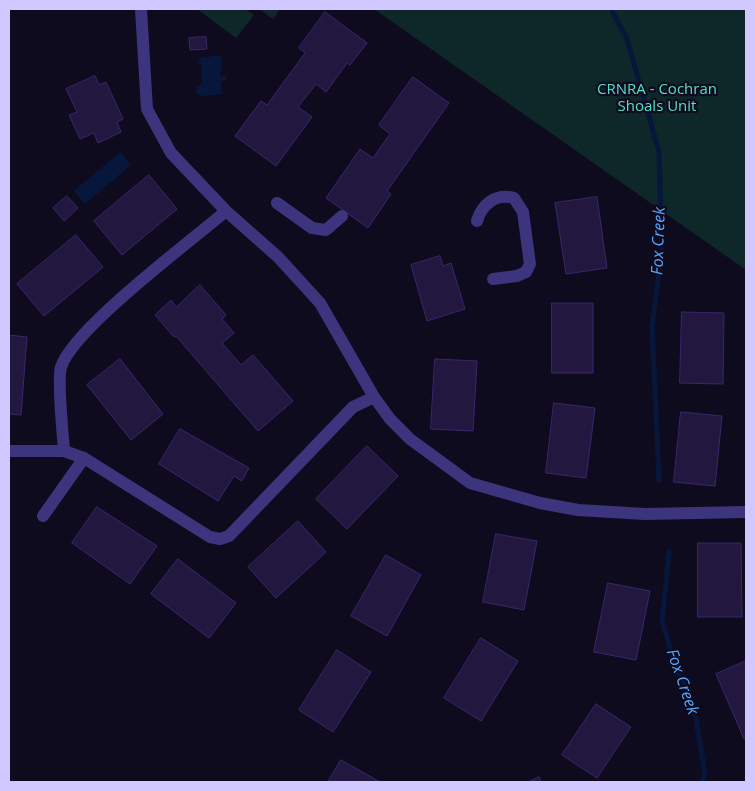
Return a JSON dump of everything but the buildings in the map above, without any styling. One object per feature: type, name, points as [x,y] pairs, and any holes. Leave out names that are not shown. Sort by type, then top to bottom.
[{"type":"street","points":[[141,9],[147,109],[171,154],[226,212],[278,257],[320,303],[374,397],[390,419],[410,439],[470,483],[540,503],[578,510],[645,514],[746,512]]},
{"type":"street","points":[[477,221],[480,211],[487,204],[505,196],[514,198],[523,212],[530,264],[526,272],[517,276],[493,279]]},
{"type":"street","points":[[277,203],[312,228],[326,230],[342,216]]},
{"type":"street","points":[[64,451],[60,370],[66,356],[106,314],[226,212]]},
{"type":"street","points":[[9,451],[64,451],[84,458],[210,537],[220,539],[230,536],[353,407],[374,397]]},
{"type":"street","points":[[43,516],[84,458]]},
{"type":"green space","points":[[197,9],[245,9],[254,15],[236,38]]},
{"type":"green space","points":[[259,9],[280,9],[273,19]]},
{"type":"green space","name":"CRNRA - Cochran Shoals Unit","points":[[374,9],[746,9],[746,270]]},
{"type":"water","points":[[217,55],[222,58],[220,76],[226,75],[226,80],[221,82],[222,94],[204,96],[197,94],[196,87],[202,83],[201,65],[198,62],[203,56],[205,58]]},
{"type":"water","points":[[120,152],[131,165],[85,204],[74,191]]},
{"type":"waterway","name":"Fox Creek","points":[[611,9],[627,39],[659,152],[662,250],[652,326],[659,480]]},
{"type":"waterway","name":"Fox Creek","points":[[669,552],[662,620],[675,666],[694,707],[705,774],[702,782]]}]
